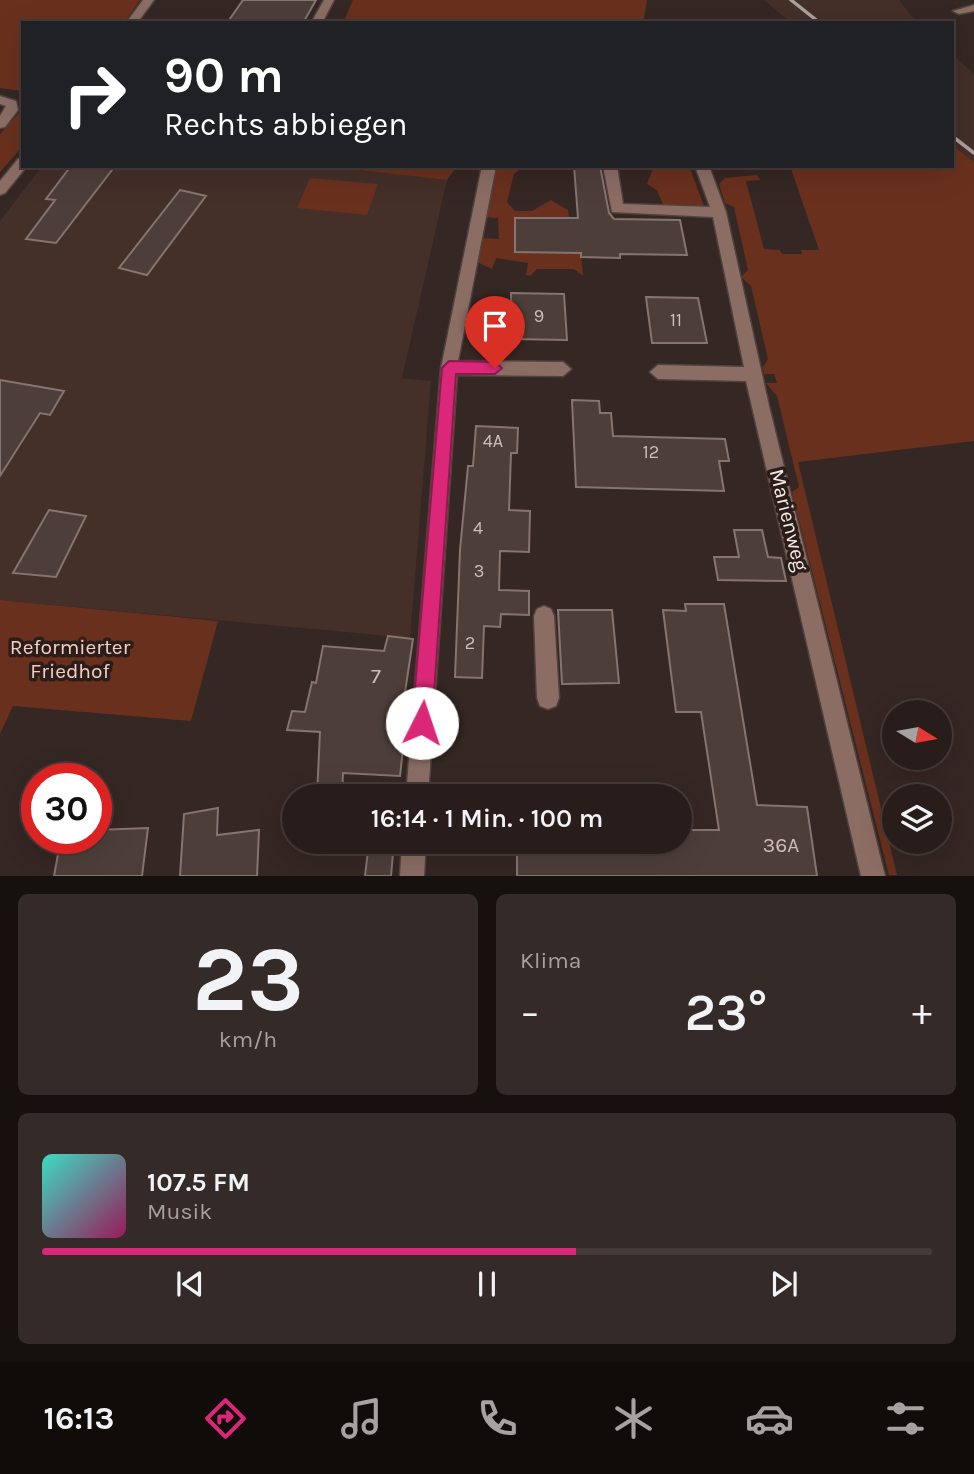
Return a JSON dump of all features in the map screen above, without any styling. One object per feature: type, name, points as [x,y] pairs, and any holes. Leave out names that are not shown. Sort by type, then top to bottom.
[{"type":"street","points":[[133,21],[149,0]]},
{"type":"street","points":[[317,21],[329,0]]},
{"type":"street","points":[[959,11],[974,8]]},
{"type":"street","points":[[0,100],[12,104],[12,110],[0,124]]},
{"type":"street","points":[[0,190],[21,164]]},
{"type":"street","points":[[418,784],[449,368],[489,168]]},
{"type":"street","points":[[610,168],[617,209],[719,212]]},
{"type":"street","name":"Marienweg","points":[[703,168],[719,212],[753,373],[873,876]]},
{"type":"street","points":[[449,368],[563,369]]},
{"type":"street","points":[[658,372],[753,373]]},
{"type":"street","points":[[544,616],[548,698]]},
{"type":"street","points":[[412,876],[413,854]]},
{"type":"shaded area","points":[[764,0],[899,0],[915,21],[789,21]]},
{"type":"shaded area","points":[[954,56],[974,74],[974,162],[954,147]]},
{"type":"shaded area","points":[[40,168],[339,168],[447,180],[402,378],[431,381],[410,638],[0,600],[0,221]]},
{"type":"green space","points":[[0,0],[140,0],[125,21],[21,21],[21,91],[0,88]]},
{"type":"green space","points":[[353,0],[647,0],[643,21],[344,21]]},
{"type":"green space","points":[[21,110],[21,148],[0,172],[0,134]]},
{"type":"green space","points":[[954,147],[974,162],[974,441],[798,462],[882,812],[882,847],[792,492],[799,487],[777,396],[766,383],[777,383],[774,374],[764,374],[763,367],[768,359],[751,286],[741,277],[748,270],[734,207],[725,203],[719,184],[725,178],[757,175],[760,180],[746,181],[764,249],[780,250],[782,254],[802,254],[801,250],[819,250],[791,168],[954,168]]},
{"type":"green space","points":[[339,168],[456,168],[447,180]]},
{"type":"green space","points":[[497,168],[522,168],[514,174],[507,202],[515,211],[532,211],[551,200],[568,210],[569,218],[515,218],[515,252],[581,253],[583,276],[574,269],[537,269],[530,276],[526,275],[528,263],[496,258],[492,269],[477,262],[482,238],[499,239],[498,218],[486,217]]},
{"type":"green space","points":[[653,168],[690,168],[704,206],[663,205],[657,190],[647,184]]},
{"type":"green space","points":[[310,178],[378,184],[367,215],[297,208]]},
{"type":"green space","name":"Reformierter Friedhof","points":[[0,600],[218,621],[191,721],[13,706],[0,734]]},
{"type":"green space","points":[[884,854],[892,854],[897,875],[889,875]]},
{"type":"building","points":[[243,0],[316,0],[304,21],[228,21]]},
{"type":"building","points":[[69,168],[113,168],[56,243],[26,239],[55,200],[46,199]]},
{"type":"building","points":[[574,168],[600,168],[609,213],[614,219],[680,220],[687,255],[620,254],[620,258],[581,257],[581,253],[515,252],[515,218],[578,218]]},
{"type":"building","points":[[180,190],[206,196],[147,275],[119,268]]},
{"type":"building","points":[[511,293],[564,294],[567,340],[512,339]]},
{"type":"building","points":[[646,297],[698,298],[707,343],[652,343]]},
{"type":"building","points":[[0,380],[64,391],[50,415],[40,413],[0,476]]},
{"type":"building","points":[[572,400],[599,401],[600,413],[611,413],[613,436],[725,439],[729,461],[719,461],[724,491],[576,487]]},
{"type":"building","points":[[476,426],[518,428],[517,453],[511,453],[509,510],[530,511],[529,552],[500,551],[499,590],[529,591],[529,615],[501,614],[500,627],[484,626],[482,678],[455,677],[460,550],[468,466],[473,466]]},
{"type":"building","points":[[49,510],[86,516],[56,577],[13,573]]},
{"type":"building","points":[[734,530],[762,530],[768,557],[781,558],[786,581],[718,580],[714,557],[739,557]]},
{"type":"building","points":[[685,604],[724,604],[757,805],[807,807],[817,876],[517,876],[517,854],[692,854],[692,830],[719,830],[701,712],[676,712],[663,610],[686,611]]},
{"type":"building","points":[[558,610],[612,610],[619,683],[562,684]]},
{"type":"building","points":[[388,636],[413,639],[398,739],[404,739],[400,776],[343,773],[343,784],[318,784],[320,732],[287,730],[292,711],[305,712],[312,682],[316,683],[323,646],[384,651]]},
{"type":"building","points":[[218,808],[217,835],[259,830],[257,876],[180,876],[184,814]]},
{"type":"building","points":[[148,828],[142,876],[54,876],[58,854],[112,854],[112,829]]},
{"type":"building","points":[[368,854],[393,854],[391,876],[365,876]]},
{"type":"railway","points":[[791,0],[817,21]]},
{"type":"railway","points":[[954,138],[974,153]]},
{"type":"route","points":[[422,723],[449,368],[495,368]]}]
